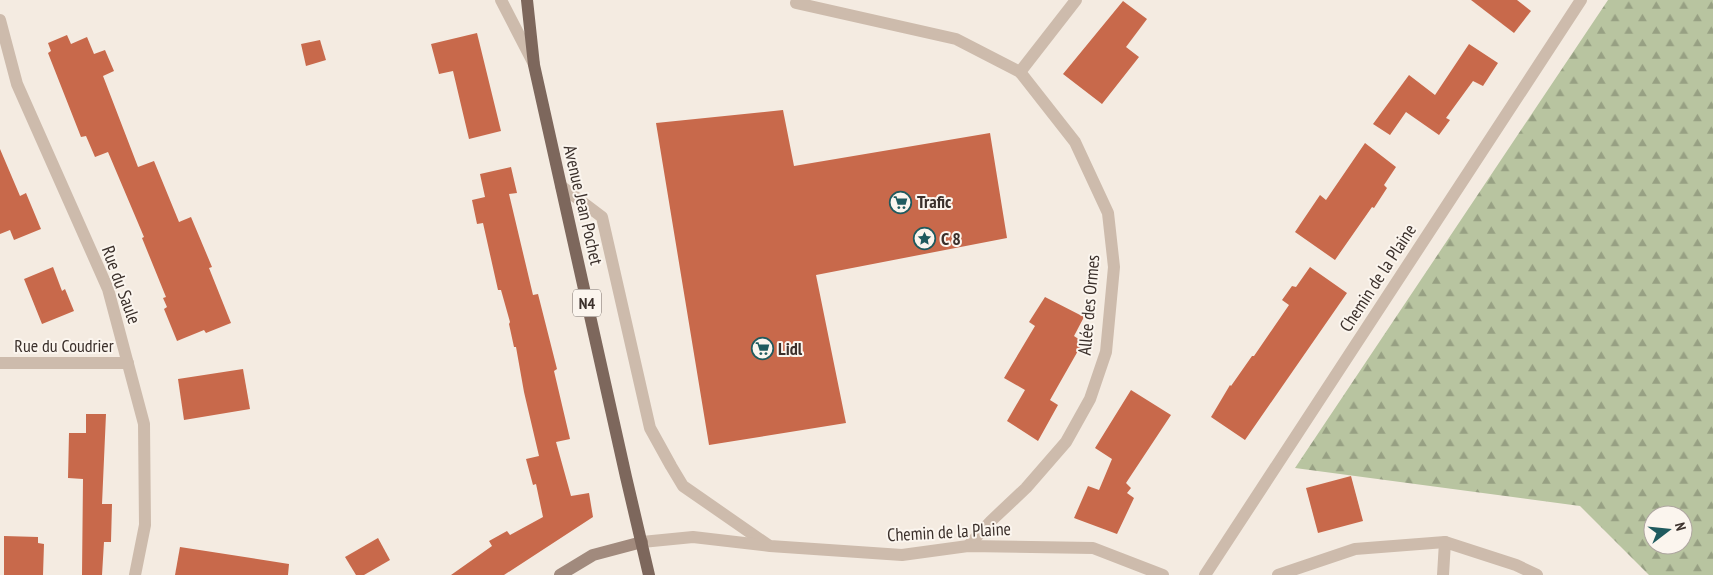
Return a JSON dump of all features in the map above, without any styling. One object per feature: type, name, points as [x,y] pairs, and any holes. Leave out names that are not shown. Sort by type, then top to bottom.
[{"type":"main road","name":"N4","points":[[528,0],[534,65]]},
{"type":"main road","name":"Avenue Jean Pochet","points":[[534,65],[642,542]]},
{"type":"main road","name":"N4","points":[[642,542],[649,575]]},
{"type":"street","name":"Avenue Jean Pochet","points":[[501,0],[534,65]]},
{"type":"street","points":[[1020,72],[1076,0]]},
{"type":"street","name":"Chemin de la Plaine","points":[[1205,575],[1580,0]]},
{"type":"street","name":"Allée des Ormes","points":[[796,3],[956,39],[1020,72],[1075,142],[1108,213],[1114,267],[1106,352],[1090,399],[1066,442],[1026,488],[968,546]]},
{"type":"street","name":"Rue du Saule","points":[[0,20],[17,84],[108,290],[144,424],[146,525],[136,575]]},
{"type":"street","points":[[561,186],[602,217],[650,428],[671,466],[683,486],[770,546]]},
{"type":"street","name":"Rue du Coudrier","points":[[0,363],[128,363]]},
{"type":"street","name":"Chemin de la Plaine","points":[[642,542],[692,537],[770,546],[902,555],[968,546],[1093,548],[1163,575]]},
{"type":"street","points":[[560,575],[593,555],[642,542]]},
{"type":"street","points":[[1278,575],[1355,549],[1444,542],[1516,565],[1537,575]]},
{"type":"street","points":[[1443,575],[1444,542]]},
{"type":"green space","points":[[1608,0],[1713,0],[1713,575],[1649,575],[1580,506],[1295,468]]},
{"type":"building","points":[[1471,0],[1517,0],[1531,11],[1514,33]]},
{"type":"building","points":[[1123,1],[1147,19],[1126,47],[1139,57],[1102,104],[1063,74]]},
{"type":"building","points":[[477,33],[501,131],[469,139],[453,71],[439,74],[431,44]]},
{"type":"building","points":[[67,35],[71,44],[87,37],[94,54],[105,50],[114,71],[103,76],[138,167],[154,161],[179,222],[191,217],[212,267],[209,268],[231,323],[206,333],[204,330],[177,341],[164,309],[167,307],[163,298],[166,297],[142,238],[144,237],[108,152],[95,157],[86,136],[81,137],[48,53],[51,51],[48,43]]},
{"type":"building","points":[[320,40],[326,60],[306,66],[301,44]]},
{"type":"building","points":[[1469,44],[1498,63],[1483,86],[1473,81],[1446,118],[1450,120],[1439,135],[1406,112],[1390,135],[1373,124],[1409,75],[1435,95]]},
{"type":"building","name":"Lidl","points":[[783,110],[794,166],[990,133],[1007,238],[816,275],[846,423],[709,445],[656,123]]},
{"type":"building","points":[[1365,143],[1396,167],[1384,185],[1387,188],[1374,208],[1372,207],[1335,260],[1295,232],[1320,195],[1326,200]]},
{"type":"building","points":[[0,149],[20,196],[26,193],[41,229],[14,240],[10,230],[0,234]]},
{"type":"building","points":[[511,167],[517,193],[509,194],[533,295],[538,294],[557,369],[554,371],[570,439],[556,442],[571,496],[589,493],[593,517],[504,575],[451,575],[492,546],[489,541],[507,531],[510,535],[543,517],[536,484],[533,485],[526,459],[539,456],[516,347],[514,347],[510,322],[501,290],[498,290],[483,223],[477,224],[472,200],[485,197],[480,174]]},
{"type":"building","points":[[53,267],[62,291],[65,289],[74,311],[42,324],[24,279]]},
{"type":"building","points":[[1310,267],[1347,293],[1245,440],[1211,417],[1230,385],[1252,356],[1254,356],[1289,305],[1282,300],[1292,286],[1296,287]]},
{"type":"building","points":[[1045,297],[1084,317],[1074,336],[1083,342],[1050,400],[1058,405],[1038,441],[1007,421],[1025,390],[1004,378],[1035,326],[1029,322]]},
{"type":"building","points":[[243,369],[250,409],[184,420],[178,379]]},
{"type":"building","points":[[1131,390],[1171,415],[1126,483],[1131,488],[1127,493],[1134,498],[1117,534],[1074,518],[1088,486],[1099,490],[1112,459],[1095,448]]},
{"type":"building","points":[[86,414],[106,414],[102,504],[112,504],[111,542],[104,542],[102,575],[82,575],[83,479],[68,478],[69,433],[86,433]]},
{"type":"building","points":[[1351,476],[1363,521],[1318,533],[1306,488]]},
{"type":"building","points":[[4,536],[38,537],[38,543],[44,544],[43,575],[4,575]]},
{"type":"building","points":[[378,538],[390,560],[364,575],[356,575],[345,557]]},
{"type":"building","points":[[180,547],[289,564],[288,575],[175,575]]},
{"type":"place","name":"Trafic","points":[[901,202]]},
{"type":"place","name":"C 8","points":[[925,239]]},
{"type":"place","name":"Lidl","points":[[762,349]]}]
